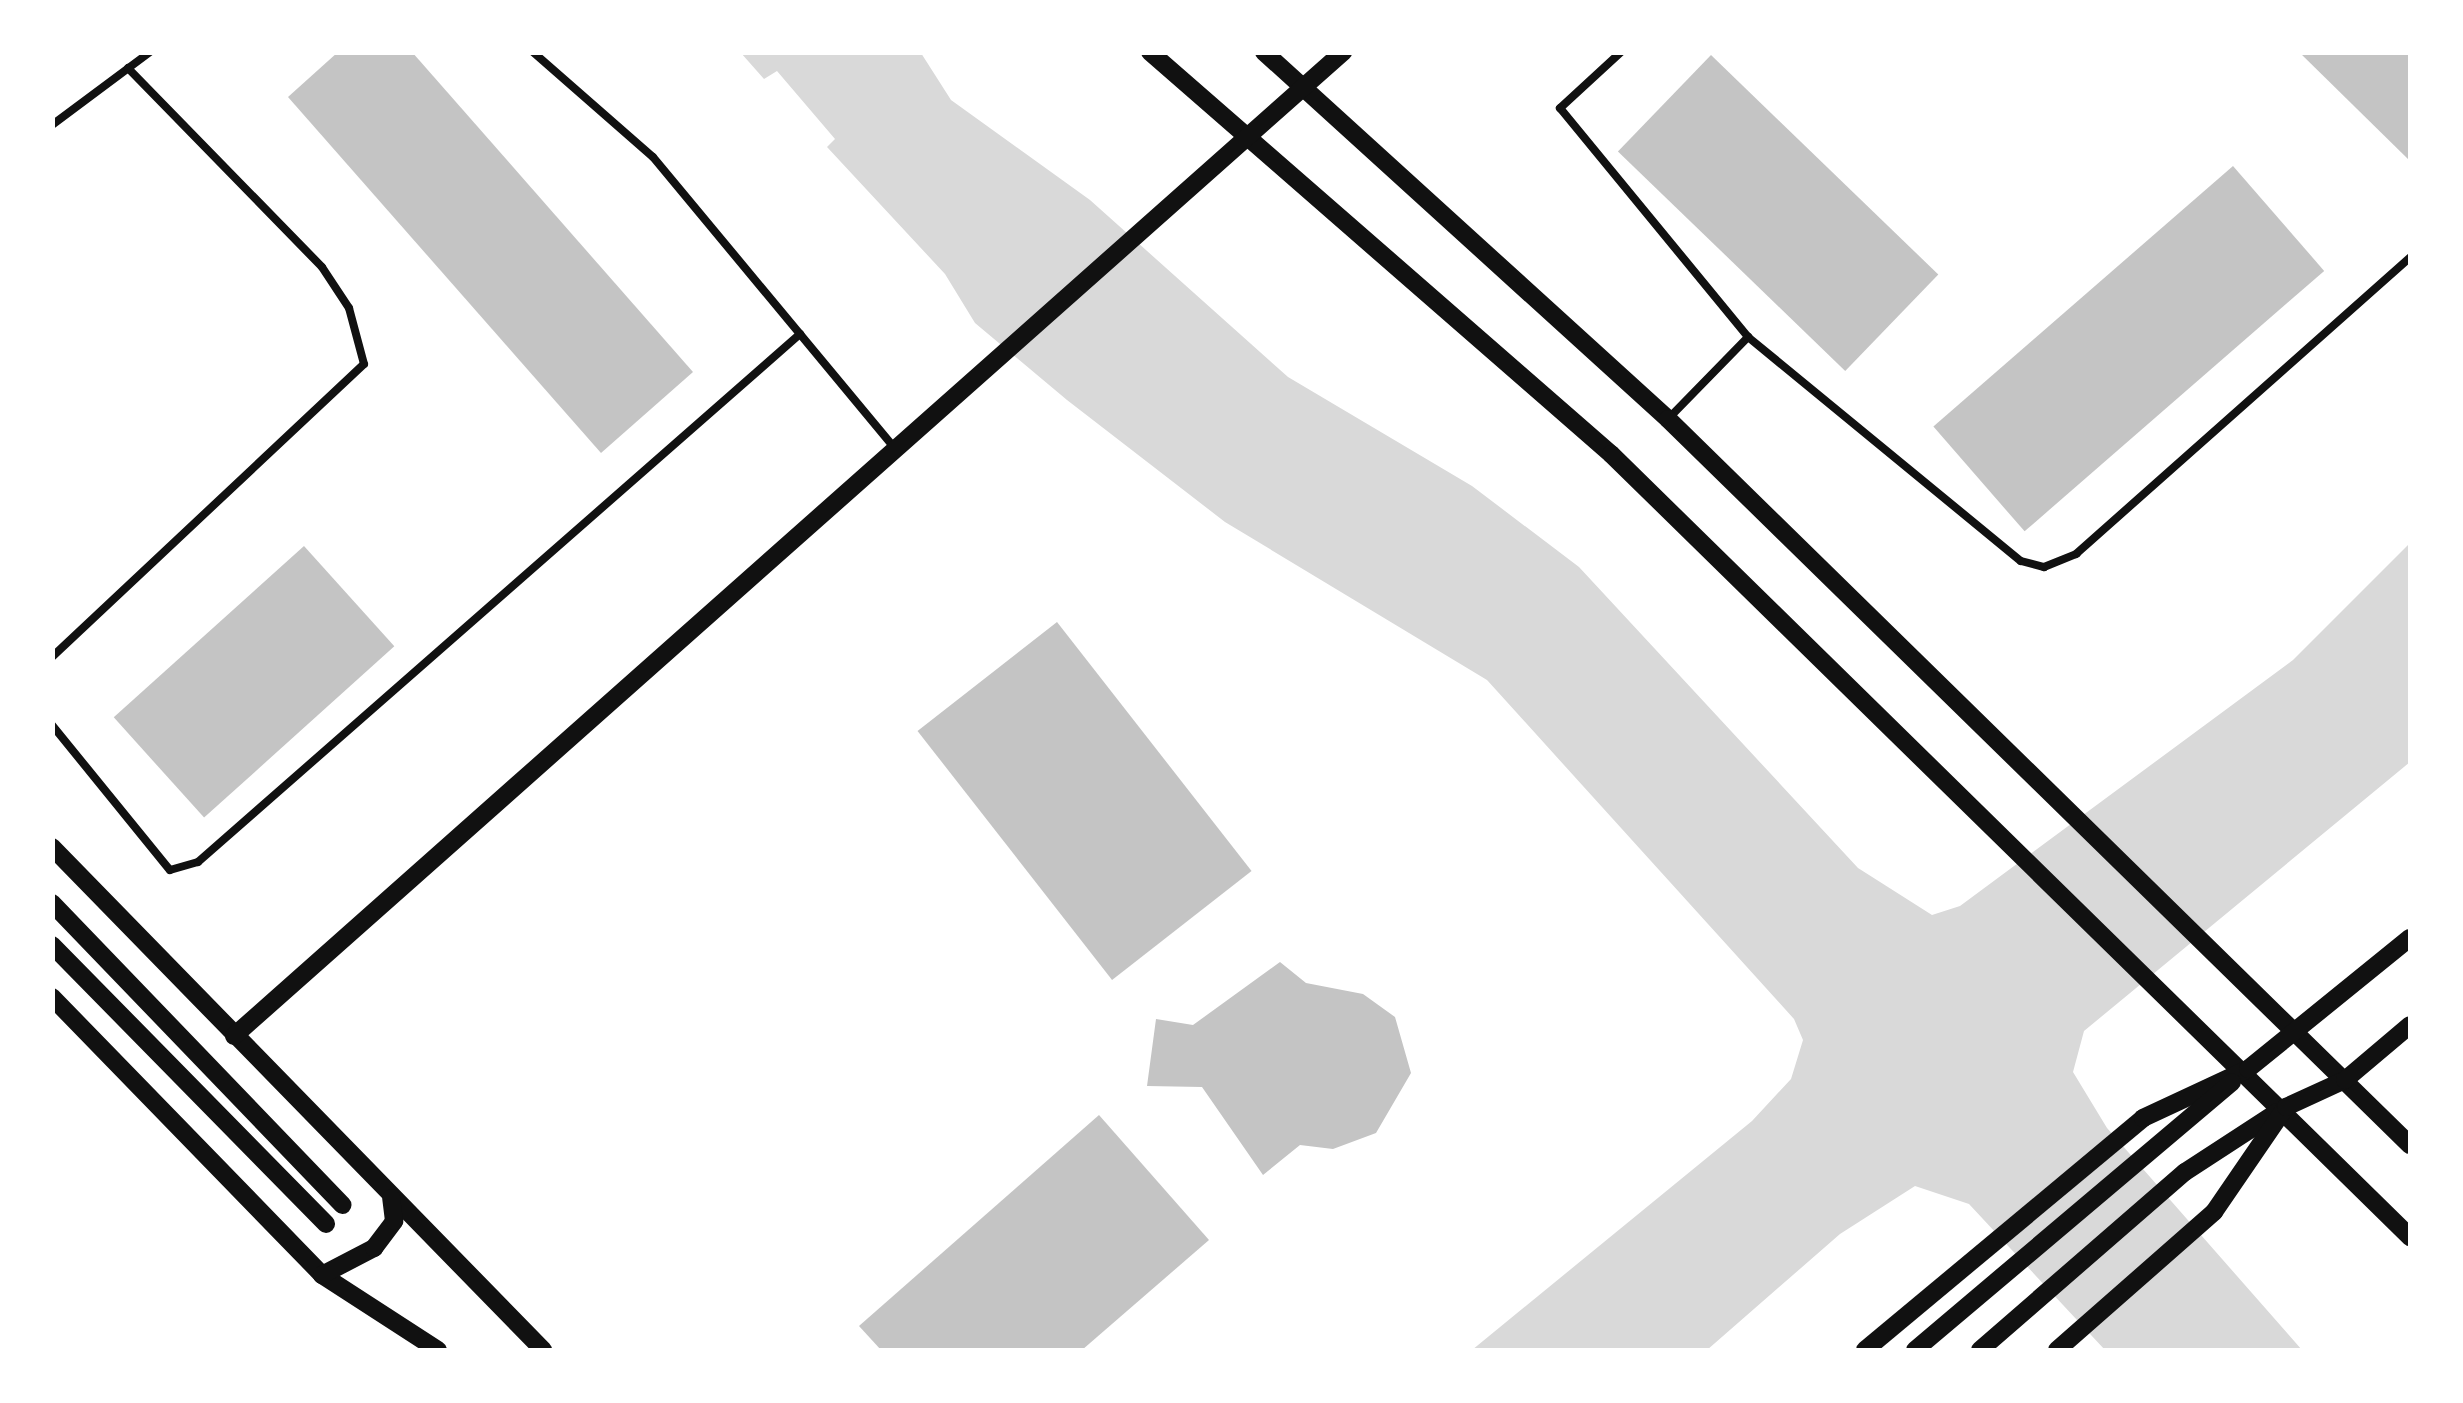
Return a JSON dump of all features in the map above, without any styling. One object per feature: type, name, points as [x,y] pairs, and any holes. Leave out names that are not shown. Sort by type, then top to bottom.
[{"type":"street","points":[[1150,52],[1611,454],[2248,1069],[2410,1236]]},
{"type":"street","points":[[1264,52],[1668,419],[2410,1144]]},
{"type":"street","points":[[234,1036],[1342,52]]},
{"type":"street","points":[[52,847],[390,1198],[543,1350]]},
{"type":"street","points":[[52,903],[343,1205]]},
{"type":"street","points":[[1915,1350],[2410,938]]},
{"type":"street","points":[[52,945],[326,1224]]},
{"type":"street","points":[[52,997],[322,1275],[438,1350]]},
{"type":"street","points":[[1980,1350],[2186,1172],[2286,1107],[2344,1080],[2410,1025]]},
{"type":"street","points":[[1865,1350],[2143,1118],[2248,1069]]},
{"type":"street","points":[[2061,1346],[2214,1212],[2286,1107]]},
{"type":"street","points":[[322,1275],[374,1248],[394,1221],[390,1198]]},
{"type":"lane","points":[[52,125],[150,52]]},
{"type":"lane","points":[[534,52],[653,157],[895,449]]},
{"type":"lane","points":[[1621,52],[1560,108],[1748,336],[2021,560],[2044,567],[2076,554],[2410,257]]},
{"type":"lane","points":[[52,657],[364,364],[349,308],[322,267],[128,68]]},
{"type":"lane","points":[[52,724],[170,870],[198,862],[800,334]]},
{"type":"lane","points":[[1668,419],[1748,336]]},
{"type":"shaded area","points":[[741,53],[921,53],[951,100],[1090,200],[1288,377],[1472,486],[1579,567],[1858,868],[1932,915],[1960,906],[2293,660],[2410,543],[2410,762],[2084,1031],[2073,1072],[2107,1128],[2302,1350],[2105,1350],[1969,1204],[1915,1186],[1840,1234],[1707,1350],[1472,1350],[1752,1121],[1791,1079],[1803,1040],[1794,1019],[1487,680],[1225,522],[975,323],[945,274],[827,147],[835,139],[777,71],[764,79]]},
{"type":"building","points":[[338,52],[412,52],[693,372],[601,453],[288,97]]},
{"type":"building","points":[[2299,52],[2410,52],[2410,161]]},
{"type":"building","points":[[1711,55],[1938,275],[1845,371],[1618,151]]},
{"type":"building","points":[[2233,166],[2324,271],[2025,531],[1933,426]]},
{"type":"building","points":[[304,546],[394,646],[204,818],[114,717]]},
{"type":"building","points":[[1057,622],[1252,871],[1112,980],[918,731]]},
{"type":"building","points":[[1280,962],[1306,983],[1363,994],[1395,1017],[1411,1073],[1376,1133],[1333,1149],[1300,1145],[1263,1175],[1202,1087],[1147,1086],[1156,1019],[1193,1025]]},
{"type":"building","points":[[1099,1115],[1209,1240],[1082,1350],[881,1350],[859,1326]]}]
